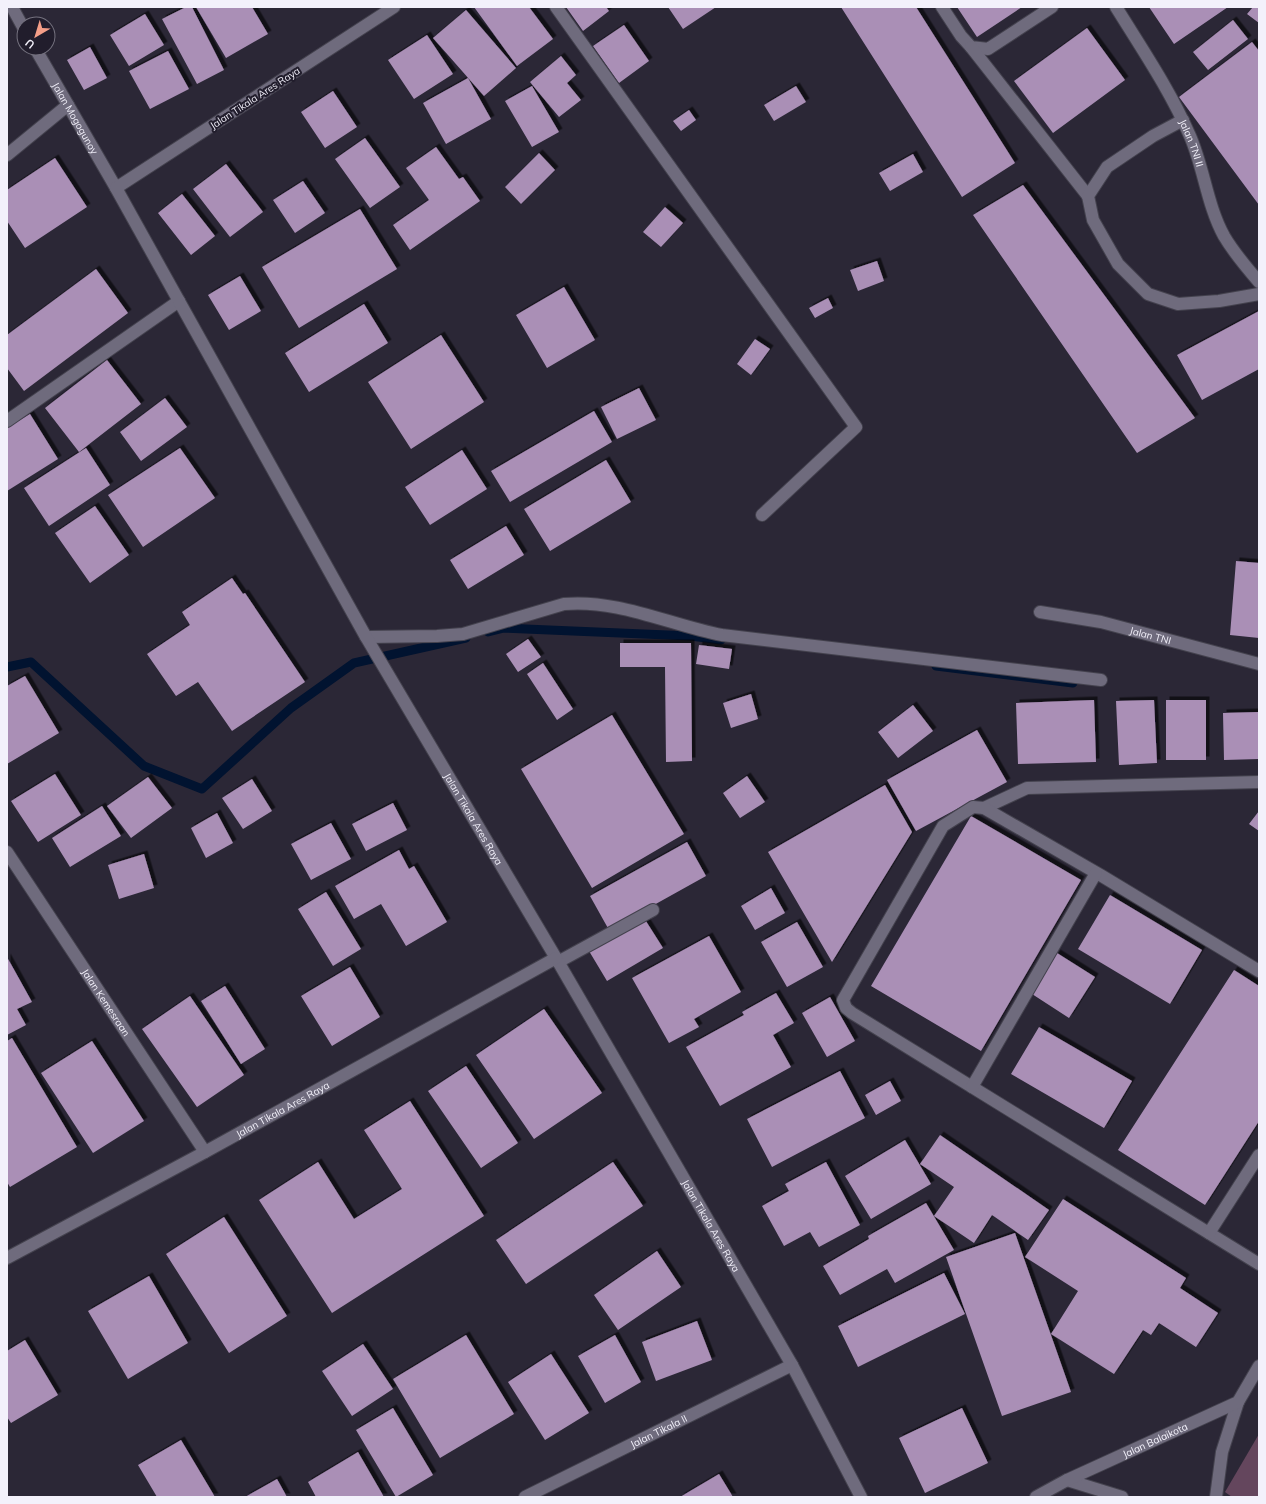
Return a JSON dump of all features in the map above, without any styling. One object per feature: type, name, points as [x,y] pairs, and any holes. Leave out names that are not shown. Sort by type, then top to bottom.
[{"type":"street","points":[[12,7],[17,16]]},
{"type":"street","name":"Jalan Tikala Ares Raya","points":[[116,188],[394,7]]},
{"type":"street","points":[[556,7],[856,427],[762,515]]},
{"type":"street","points":[[942,7],[961,36],[1088,196],[1093,220],[1118,264],[1148,294],[1178,304],[1220,301],[1259,294]]},
{"type":"street","points":[[971,47],[988,49],[1052,7]]},
{"type":"street","name":"Jalan TNI II","points":[[1116,7],[1173,100],[1183,120],[1224,235],[1241,261],[1259,282]]},
{"type":"street","name":"Jalan Mogogunoy","points":[[40,56],[179,301]]},
{"type":"street","points":[[7,155],[68,105]]},
{"type":"street","points":[[1088,196],[1107,167],[1153,136],[1183,120]]},
{"type":"street","points":[[7,421],[179,301]]},
{"type":"street","name":"Jalan Tikala Ares Raya","points":[[179,301],[368,639],[557,960],[792,1365],[861,1497]]},
{"type":"street","points":[[368,639],[463,634],[564,604],[580,602],[602,604],[722,635],[1100,680]]},
{"type":"street","name":"Jalan TNI","points":[[1040,612],[1101,622],[1259,664]]},
{"type":"street","points":[[984,808],[1027,788],[1259,782]]},
{"type":"street","points":[[1259,971],[984,808],[974,807],[965,811],[943,826],[843,1000],[846,1008],[852,1013],[1259,1264]]},
{"type":"street","name":"Jalan Kemesraan","points":[[7,852],[205,1152]]},
{"type":"street","points":[[972,1087],[1096,873]]},
{"type":"street","points":[[557,960],[653,910]]},
{"type":"street","name":"Jalan Tikala Ares Raya","points":[[7,1258],[557,960]]},
{"type":"street","points":[[1209,1233],[1259,1155]]},
{"type":"street","name":"Jalan Tikala II","points":[[525,1497],[792,1365]]},
{"type":"street","points":[[1216,1497],[1222,1452],[1238,1402],[1259,1366]]},
{"type":"street","name":"Jalan Balaikota","points":[[1036,1497],[1067,1480],[1238,1402]]},
{"type":"street","points":[[1067,1480],[1122,1497]]},
{"type":"shaded area","points":[[1259,1434],[1259,1497],[1232,1497],[1225,1492]]},
{"type":"building","points":[[186,7],[192,7],[224,70],[197,84],[162,19]]},
{"type":"building","points":[[196,7],[252,7],[268,34],[226,58]]},
{"type":"building","points":[[474,7],[529,7],[553,39],[517,66]]},
{"type":"building","points":[[566,7],[606,7],[609,11],[583,31]]},
{"type":"building","points":[[668,7],[716,7],[683,29]]},
{"type":"building","points":[[841,7],[916,7],[1015,163],[962,197]]},
{"type":"building","points":[[957,7],[1022,7],[977,37]]},
{"type":"building","points":[[1149,7],[1228,7],[1174,44]]},
{"type":"building","points":[[1253,7],[1259,7],[1259,23],[1247,14]]},
{"type":"building","points":[[466,10],[516,68],[484,96],[433,38]]},
{"type":"building","points":[[145,14],[164,45],[129,66],[110,35]]},
{"type":"building","points":[[1233,20],[1248,39],[1208,70],[1193,52]]},
{"type":"building","points":[[624,25],[649,61],[619,83],[593,46]]},
{"type":"building","points":[[1087,28],[1125,80],[1053,133],[1014,81]]},
{"type":"building","points":[[427,35],[453,74],[414,99],[388,60]]},
{"type":"building","points":[[1252,42],[1259,51],[1259,205],[1179,97]]},
{"type":"building","points":[[90,47],[107,78],[84,90],[67,60]]},
{"type":"building","points":[[168,51],[189,89],[150,109],[129,71]]},
{"type":"building","points":[[561,56],[576,75],[567,83],[581,100],[559,117],[530,82]]},
{"type":"building","points":[[468,78],[491,119],[446,144],[423,103]]},
{"type":"building","points":[[532,86],[559,132],[532,147],[505,101]]},
{"type":"building","points":[[796,86],[806,102],[774,121],[764,105]]},
{"type":"building","points":[[333,91],[357,127],[325,148],[301,112]]},
{"type":"building","points":[[689,110],[696,120],[681,131],[673,121]]},
{"type":"building","points":[[365,138],[400,187],[370,208],[335,159]]},
{"type":"building","points":[[436,147],[459,179],[463,177],[480,201],[410,250],[393,225],[429,200],[406,168]]},
{"type":"building","points":[[539,153],[555,170],[521,204],[505,187]]},
{"type":"building","points":[[913,154],[923,172],[890,191],[879,173]]},
{"type":"building","points":[[55,158],[87,207],[25,248],[7,221],[7,190]]},
{"type":"building","points":[[226,164],[263,212],[230,237],[193,189]]},
{"type":"building","points":[[303,181],[325,213],[295,233],[273,200]]},
{"type":"building","points":[[1023,185],[1195,418],[1137,453],[973,215]]},
{"type":"building","points":[[182,194],[215,236],[191,255],[158,213]]},
{"type":"building","points":[[665,207],[683,223],[661,247],[643,232]]},
{"type":"building","points":[[360,209],[397,269],[299,328],[262,267]]},
{"type":"building","points":[[877,261],[884,281],[858,291],[850,270]]},
{"type":"building","points":[[96,269],[128,313],[24,391],[7,368],[7,335]]},
{"type":"building","points":[[240,276],[261,311],[229,330],[208,295]]},
{"type":"building","points":[[564,287],[595,340],[547,368],[516,315]]},
{"type":"building","points":[[828,298],[833,308],[815,318],[809,308]]},
{"type":"building","points":[[364,304],[388,343],[309,392],[285,353]]},
{"type":"building","points":[[1259,311],[1259,369],[1202,400],[1177,355]]},
{"type":"building","points":[[441,335],[484,402],[411,449],[368,382]]},
{"type":"building","points":[[755,339],[770,349],[751,375],[737,364]]},
{"type":"building","points":[[107,360],[141,404],[79,452],[45,408]]},
{"type":"building","points":[[639,388],[656,420],[617,439],[601,407]]},
{"type":"building","points":[[165,398],[187,427],[141,461],[120,432]]},
{"type":"building","points":[[594,411],[612,442],[510,502],[491,471]]},
{"type":"building","points":[[30,414],[58,459],[7,491],[7,428]]},
{"type":"building","points":[[86,448],[110,485],[49,526],[24,488]]},
{"type":"building","points":[[180,448],[215,498],[143,547],[108,495]]},
{"type":"building","points":[[462,450],[487,489],[430,525],[405,487]]},
{"type":"building","points":[[606,460],[631,502],[550,551],[524,509]]},
{"type":"building","points":[[95,506],[129,555],[90,583],[55,533]]},
{"type":"building","points":[[506,526],[524,555],[468,589],[450,560]]},
{"type":"building","points":[[1236,561],[1259,563],[1259,638],[1230,635]]},
{"type":"building","points":[[232,578],[243,594],[245,593],[305,682],[232,731],[198,682],[176,696],[147,654],[190,625],[182,612]]},
{"type":"building","points":[[528,639],[541,657],[518,672],[506,654]]},
{"type":"building","points":[[620,643],[691,643],[692,761],[666,762],[665,667],[620,667]]},
{"type":"building","points":[[699,645],[732,649],[729,669],[696,664]]},
{"type":"building","points":[[543,663],[573,709],[557,720],[527,674]]},
{"type":"building","points":[[25,676],[59,733],[7,764],[7,686]]},
{"type":"building","points":[[751,694],[758,719],[731,728],[723,703]]},
{"type":"building","points":[[1094,700],[1096,762],[1018,764],[1016,703]]},
{"type":"building","points":[[1154,700],[1157,763],[1119,765],[1116,701]]},
{"type":"building","points":[[1166,700],[1206,700],[1206,760],[1166,760]]},
{"type":"building","points":[[913,705],[933,731],[898,758],[878,732]]},
{"type":"building","points":[[1259,712],[1259,759],[1224,760],[1223,713]]},
{"type":"building","points":[[612,715],[684,834],[592,888],[521,769]]},
{"type":"building","points":[[977,730],[1007,782],[916,831],[887,780]]},
{"type":"building","points":[[55,774],[81,815],[38,842],[11,801]]},
{"type":"building","points":[[747,776],[765,802],[740,818],[723,793]]},
{"type":"building","points":[[148,777],[172,808],[131,838],[107,806]]},
{"type":"building","points":[[252,779],[272,811],[243,829],[222,798]]},
{"type":"building","points":[[885,785],[912,832],[832,962],[768,852]]},
{"type":"building","points":[[393,803],[407,830],[366,851],[352,824]]},
{"type":"building","points":[[102,806],[121,836],[70,867],[52,838]]},
{"type":"building","points":[[1259,811],[1259,831],[1249,824]]},
{"type":"building","points":[[217,813],[233,843],[206,858],[191,828]]},
{"type":"building","points":[[971,816],[1081,880],[981,1051],[871,986]]},
{"type":"building","points":[[331,823],[351,859],[311,880],[291,844]]},
{"type":"building","points":[[687,842],[706,876],[609,930],[590,896]]},
{"type":"building","points":[[399,850],[409,869],[414,866],[447,922],[406,946],[381,904],[354,919],[335,886]]},
{"type":"building","points":[[144,854],[154,888],[119,899],[108,865]]},
{"type":"building","points":[[771,888],[785,913],[755,930],[741,906]]},
{"type":"building","points":[[326,892],[361,949],[333,966],[298,909]]},
{"type":"building","points":[[1110,895],[1202,950],[1170,1004],[1078,949]]},
{"type":"building","points":[[644,918],[663,948],[607,981],[589,951]]},
{"type":"building","points":[[797,922],[823,967],[787,987],[761,942]]},
{"type":"building","points":[[709,936],[741,992],[694,1019],[699,1027],[669,1043],[632,978]]},
{"type":"building","points":[[1057,953],[1095,977],[1069,1018],[1032,994]]},
{"type":"building","points":[[7,957],[32,1002],[17,1009],[26,1025],[7,1035]]},
{"type":"building","points":[[350,967],[380,1017],[332,1046],[301,996]]},
{"type":"building","points":[[1234,970],[1259,986],[1259,1121],[1205,1205],[1118,1150]]},
{"type":"building","points":[[225,986],[265,1049],[241,1064],[201,1001]]},
{"type":"building","points":[[776,993],[794,1023],[773,1035],[791,1067],[720,1106],[686,1047],[744,1015],[742,1012]]},
{"type":"building","points":[[190,996],[244,1075],[197,1107],[142,1029]]},
{"type":"building","points":[[830,997],[855,1041],[827,1057],[802,1013]]},
{"type":"building","points":[[544,1009],[602,1093],[534,1139],[476,1055]]},
{"type":"building","points":[[1039,1027],[1132,1081],[1104,1128],[1011,1074]]},
{"type":"building","points":[[12,1038],[77,1147],[10,1187],[7,1182],[7,1041]]},
{"type":"building","points":[[92,1041],[144,1121],[93,1153],[41,1073]]},
{"type":"building","points":[[466,1066],[518,1143],[481,1168],[428,1091]]},
{"type":"building","points":[[840,1071],[865,1118],[772,1167],[747,1119]]},
{"type":"building","points":[[890,1081],[901,1101],[876,1115],[865,1095]]},
{"type":"building","points":[[410,1101],[484,1216],[332,1313],[259,1200],[318,1162],[354,1219],[402,1189],[364,1130]]},
{"type":"building","points":[[940,1135],[1049,1210],[1028,1240],[992,1215],[974,1243],[934,1216],[954,1187],[920,1164]]},
{"type":"building","points":[[905,1140],[931,1184],[871,1219],[845,1176]]},
{"type":"building","points":[[613,1162],[643,1206],[526,1284],[496,1240]]},
{"type":"building","points":[[826,1162],[860,1225],[819,1247],[810,1232],[784,1246],[762,1206],[789,1191],[785,1184]]},
{"type":"building","points":[[1063,1199],[1186,1278],[1180,1288],[1218,1313],[1196,1347],[1159,1323],[1151,1335],[1143,1330],[1114,1374],[1051,1334],[1078,1291],[1025,1257]]},
{"type":"building","points":[[926,1203],[954,1250],[895,1283],[887,1269],[840,1295],[823,1266],[869,1239],[868,1236]]},
{"type":"building","points":[[224,1217],[287,1316],[229,1353],[166,1254]]},
{"type":"building","points":[[1015,1233],[1071,1392],[1002,1416],[946,1257]]},
{"type":"building","points":[[657,1251],[681,1287],[618,1330],[594,1295]]},
{"type":"building","points":[[944,1273],[965,1314],[858,1367],[838,1326]]},
{"type":"building","points":[[149,1276],[188,1343],[128,1379],[88,1311]]},
{"type":"building","points":[[697,1321],[712,1360],[656,1381],[642,1342]]},
{"type":"building","points":[[466,1335],[514,1414],[440,1458],[393,1379]]},
{"type":"building","points":[[615,1335],[641,1382],[605,1403],[578,1356]]},
{"type":"building","points":[[25,1340],[58,1395],[11,1423],[7,1417],[7,1351]]},
{"type":"building","points":[[363,1344],[393,1389],[352,1416],[322,1371]]},
{"type":"building","points":[[551,1354],[589,1413],[545,1440],[508,1382]]},
{"type":"building","points":[[393,1408],[433,1475],[396,1497],[356,1430]]},
{"type":"building","points":[[962,1408],[988,1463],[925,1493],[899,1438]]},
{"type":"building","points":[[181,1440],[215,1497],[157,1497],[138,1465]]},
{"type":"building","points":[[358,1452],[384,1497],[316,1497],[308,1482]]},
{"type":"building","points":[[719,1474],[733,1497],[680,1497]]},
{"type":"building","points":[[277,1479],[287,1497],[245,1497]]},
{"type":"waterway","points":[[488,632],[504,628],[691,636],[721,640]]},
{"type":"waterway","points":[[7,667],[31,662],[144,766],[202,789],[291,708],[354,663],[466,638]]},
{"type":"waterway","points":[[936,666],[1073,683]]}]
